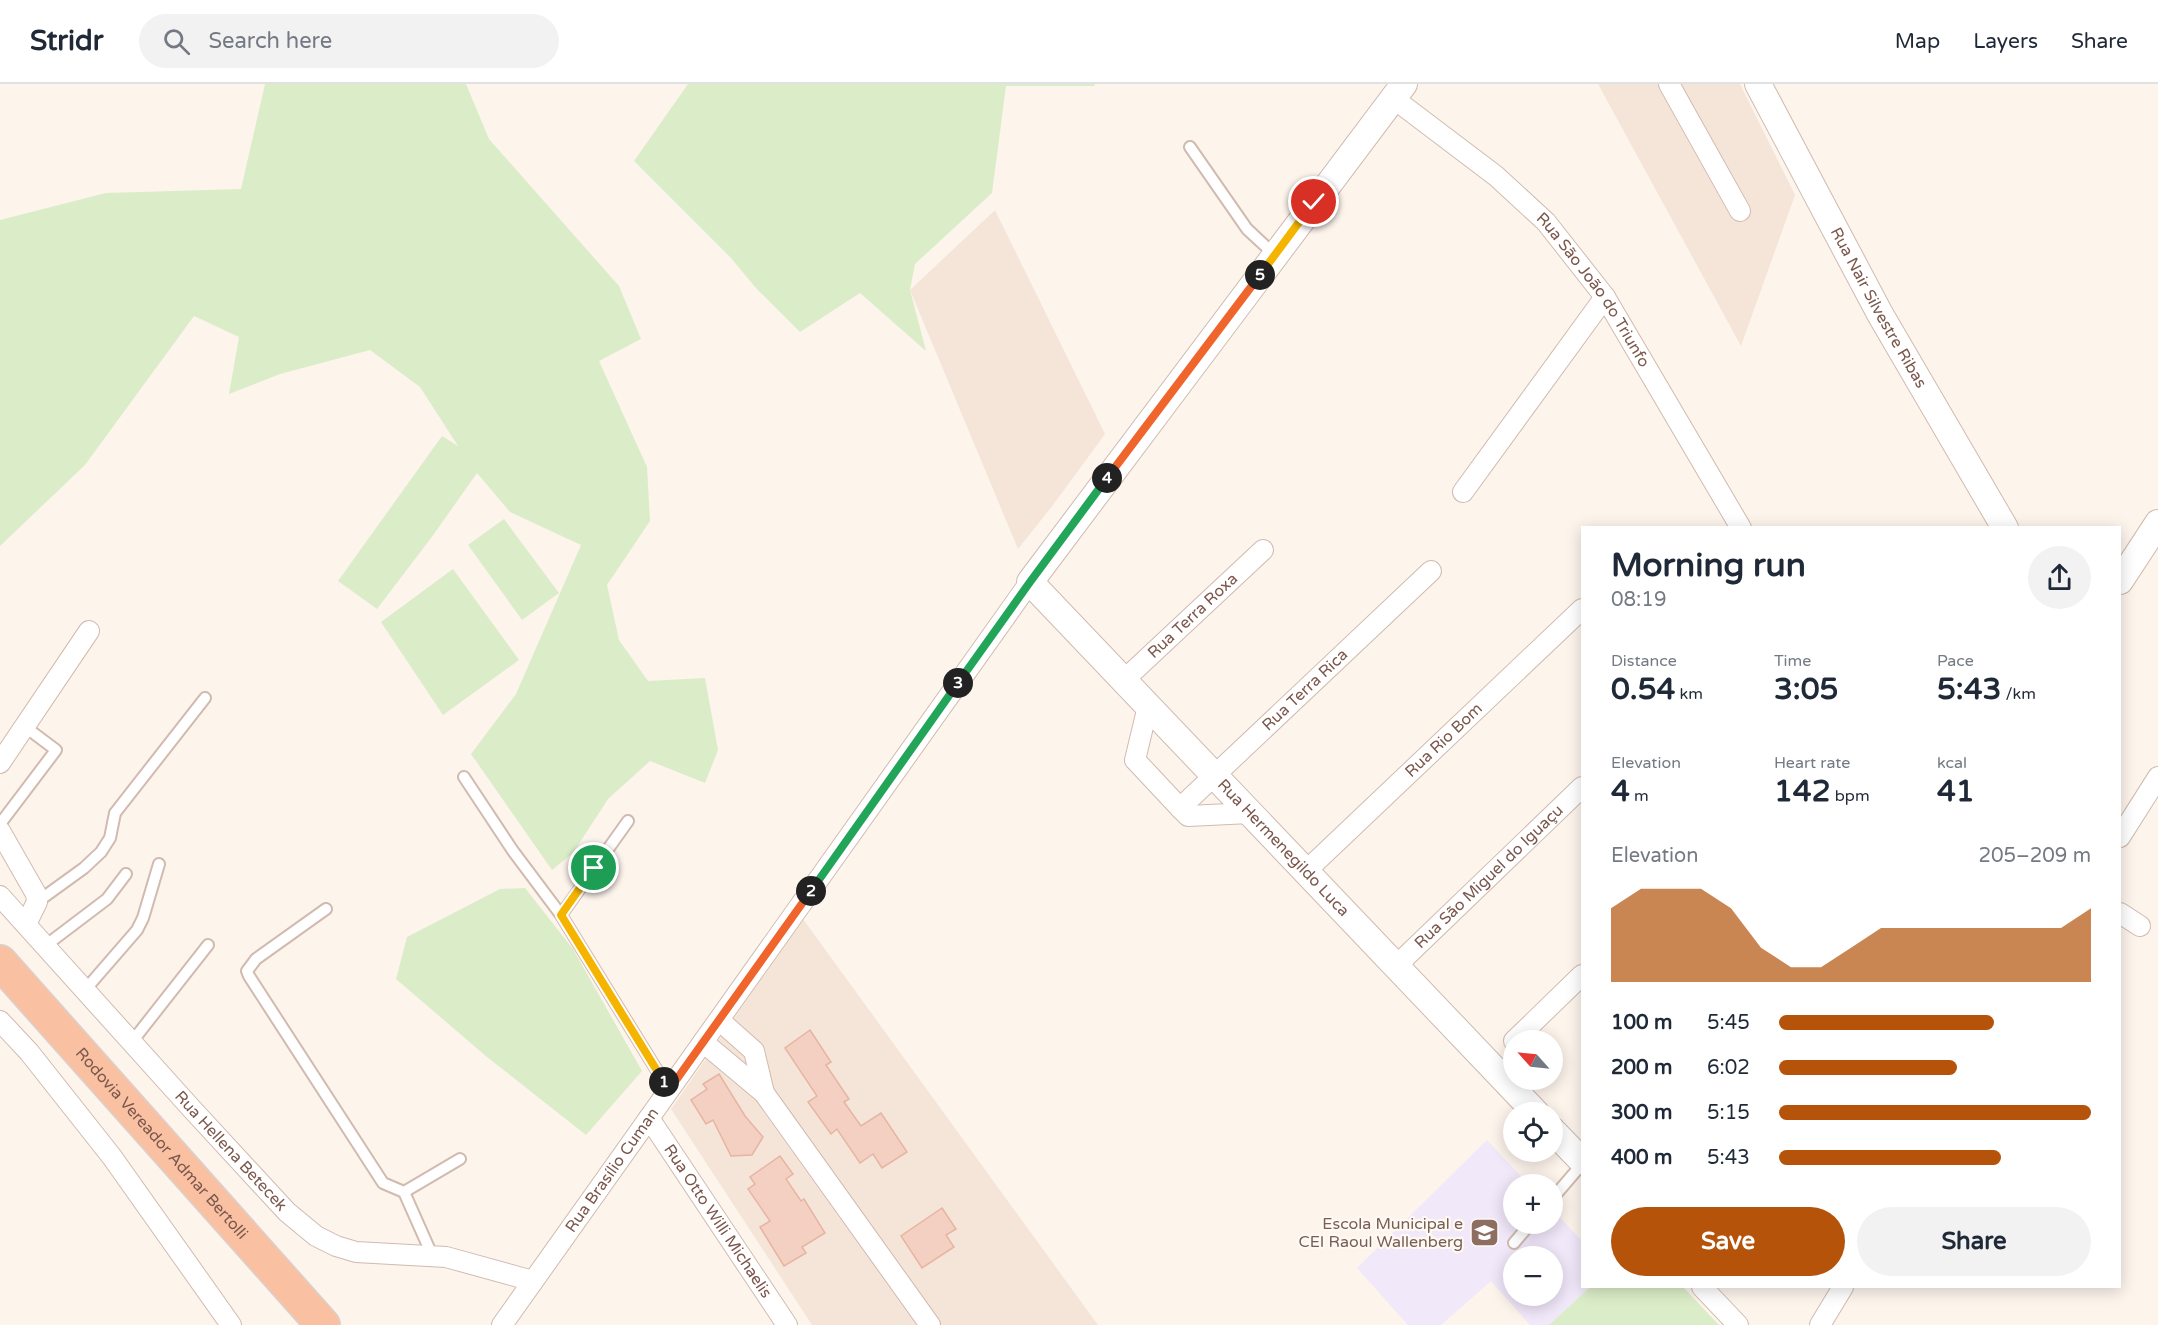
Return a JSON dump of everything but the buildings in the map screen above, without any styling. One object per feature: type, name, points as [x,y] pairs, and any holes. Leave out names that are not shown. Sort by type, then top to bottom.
[{"type":"highway","name":"Rodovia Vereador Admar Bertolli","points":[[0,962],[323,1325]]},
{"type":"street","points":[[1669,84],[1740,211]]},
{"type":"street","name":"Rua Nair Silvestre Ribas","points":[[1758,84],[1880,314],[2004,526]]},
{"type":"street","name":"Rua Brasílio Cuman","points":[[502,1325],[1030,582],[1399,91]]},
{"type":"street","name":"Rua São João do Triunfo","points":[[1399,91],[1546,222],[1605,297],[1740,526]]},
{"type":"street","points":[[1463,492],[1605,297]]},
{"type":"street","points":[[2121,579],[2158,523]]},
{"type":"street","name":"Rua Terra Roxa","points":[[1124,680],[1263,550]]},
{"type":"street","name":"Rua Terra Rica","points":[[1180,808],[1431,571]]},
{"type":"street","name":"Rua Hermenegildo Luca","points":[[1030,582],[1526,1102]]},
{"type":"street","name":"Rua Rio Bom","points":[[1306,871],[1581,610]]},
{"type":"street","points":[[0,763],[88,630]]},
{"type":"street","points":[[1148,706],[1135,760],[1180,808],[1188,816],[1250,813]]},
{"type":"street","points":[[2121,835],[2158,777]]},
{"type":"street","name":"Rua São Miguel do Iguaçu","points":[[1396,966],[1581,788]]},
{"type":"street","points":[[0,831],[32,885],[37,902],[26,924]]},
{"type":"street","name":"Rua Hellena Betecek","points":[[0,896],[131,1043],[287,1212],[316,1236],[336,1246],[356,1252],[446,1257],[533,1281]]},
{"type":"street","points":[[2121,915],[2140,926]]},
{"type":"street","points":[[1525,1030],[1581,976]]},
{"type":"street","points":[[719,1020],[754,1051],[764,1093]]},
{"type":"street","points":[[0,1021],[29,1052],[112,1157],[231,1325]]},
{"type":"street","points":[[703,1042],[764,1093],[930,1325]]},
{"type":"street","points":[[1490,1064],[1503,1052]]},
{"type":"street","name":"Rua Otto Willi Michaelis","points":[[649,1118],[787,1325]]},
{"type":"street","points":[[1563,1142],[1581,1162]]},
{"type":"street","points":[[1703,1288],[1738,1325]]},
{"type":"street","points":[[1820,1325],[1842,1288]]},
{"type":"lane","points":[[1190,147],[1247,229],[1275,255]]},
{"type":"lane","points":[[37,902],[84,868],[101,852],[110,838],[116,813],[205,698]]},
{"type":"lane","points":[[0,824],[56,750],[24,726]]},
{"type":"lane","points":[[464,777],[513,851],[561,915],[669,1090]]},
{"type":"lane","points":[[561,915],[628,821]]},
{"type":"lane","points":[[85,990],[137,930],[143,918],[159,864]]},
{"type":"lane","points":[[45,946],[107,899],[126,874]]},
{"type":"lane","points":[[326,909],[255,958],[247,970],[383,1183],[404,1192],[432,1255]]},
{"type":"lane","points":[[131,1043],[208,945]]},
{"type":"lane","points":[[404,1192],[460,1159]]},
{"type":"lane","points":[[1563,1186],[1581,1164]]},
{"type":"lane","points":[[1514,1243],[1522,1234]]},
{"type":"shaded area","points":[[1598,84],[1740,84],[1795,195],[1741,346]]},
{"type":"shaded area","points":[[995,210],[1105,434],[1018,549],[910,290]]},
{"type":"shaded area","points":[[803,919],[1098,1325],[812,1325],[671,1109]]},
{"type":"shaded area","name":"Escola Municipal e CEI Raoul Wallenberg","points":[[1487,1140],[1503,1157],[1503,1162],[1508,1162],[1519,1174],[1503,1174],[1503,1234],[1563,1234],[1563,1221],[1581,1240],[1581,1288],[1589,1288],[1549,1325],[1530,1325],[1513,1306],[1563,1306],[1563,1246],[1503,1246],[1503,1295],[1491,1281],[1441,1325],[1408,1325],[1357,1268]]},
{"type":"green space","points":[[265,84],[466,84],[489,139],[619,286],[641,339],[599,361],[647,467],[650,521],[607,585],[619,640],[648,681],[705,678],[718,750],[705,783],[650,761],[608,799],[573,853],[552,870],[471,754],[516,694],[581,545],[510,512],[477,473],[377,609],[338,581],[442,436],[458,446],[420,387],[370,350],[280,374],[229,394],[239,337],[194,316],[85,465],[0,546],[0,220],[106,193],[241,189]]},
{"type":"green space","points":[[688,84],[1095,84],[1094,86],[1006,86],[992,193],[915,264],[910,290],[926,351],[860,293],[800,332],[755,287],[731,258],[634,161]]},
{"type":"green space","points":[[504,519],[559,593],[522,620],[468,545]]},
{"type":"green space","points":[[453,569],[519,660],[443,715],[381,622]]},
{"type":"green space","points":[[525,888],[573,949],[642,1071],[586,1135],[487,1057],[396,979],[407,937],[500,889]]},
{"type":"green space","points":[[1589,1288],[1684,1288],[1719,1325],[1549,1325]]},
{"type":"place","name":"Escola Municipal e CEI Raoul Wallenberg","points":[[1484,1233]]},
{"type":"route","points":[[594,868],[561,915],[669,1090],[1030,582],[1314,202]]}]
